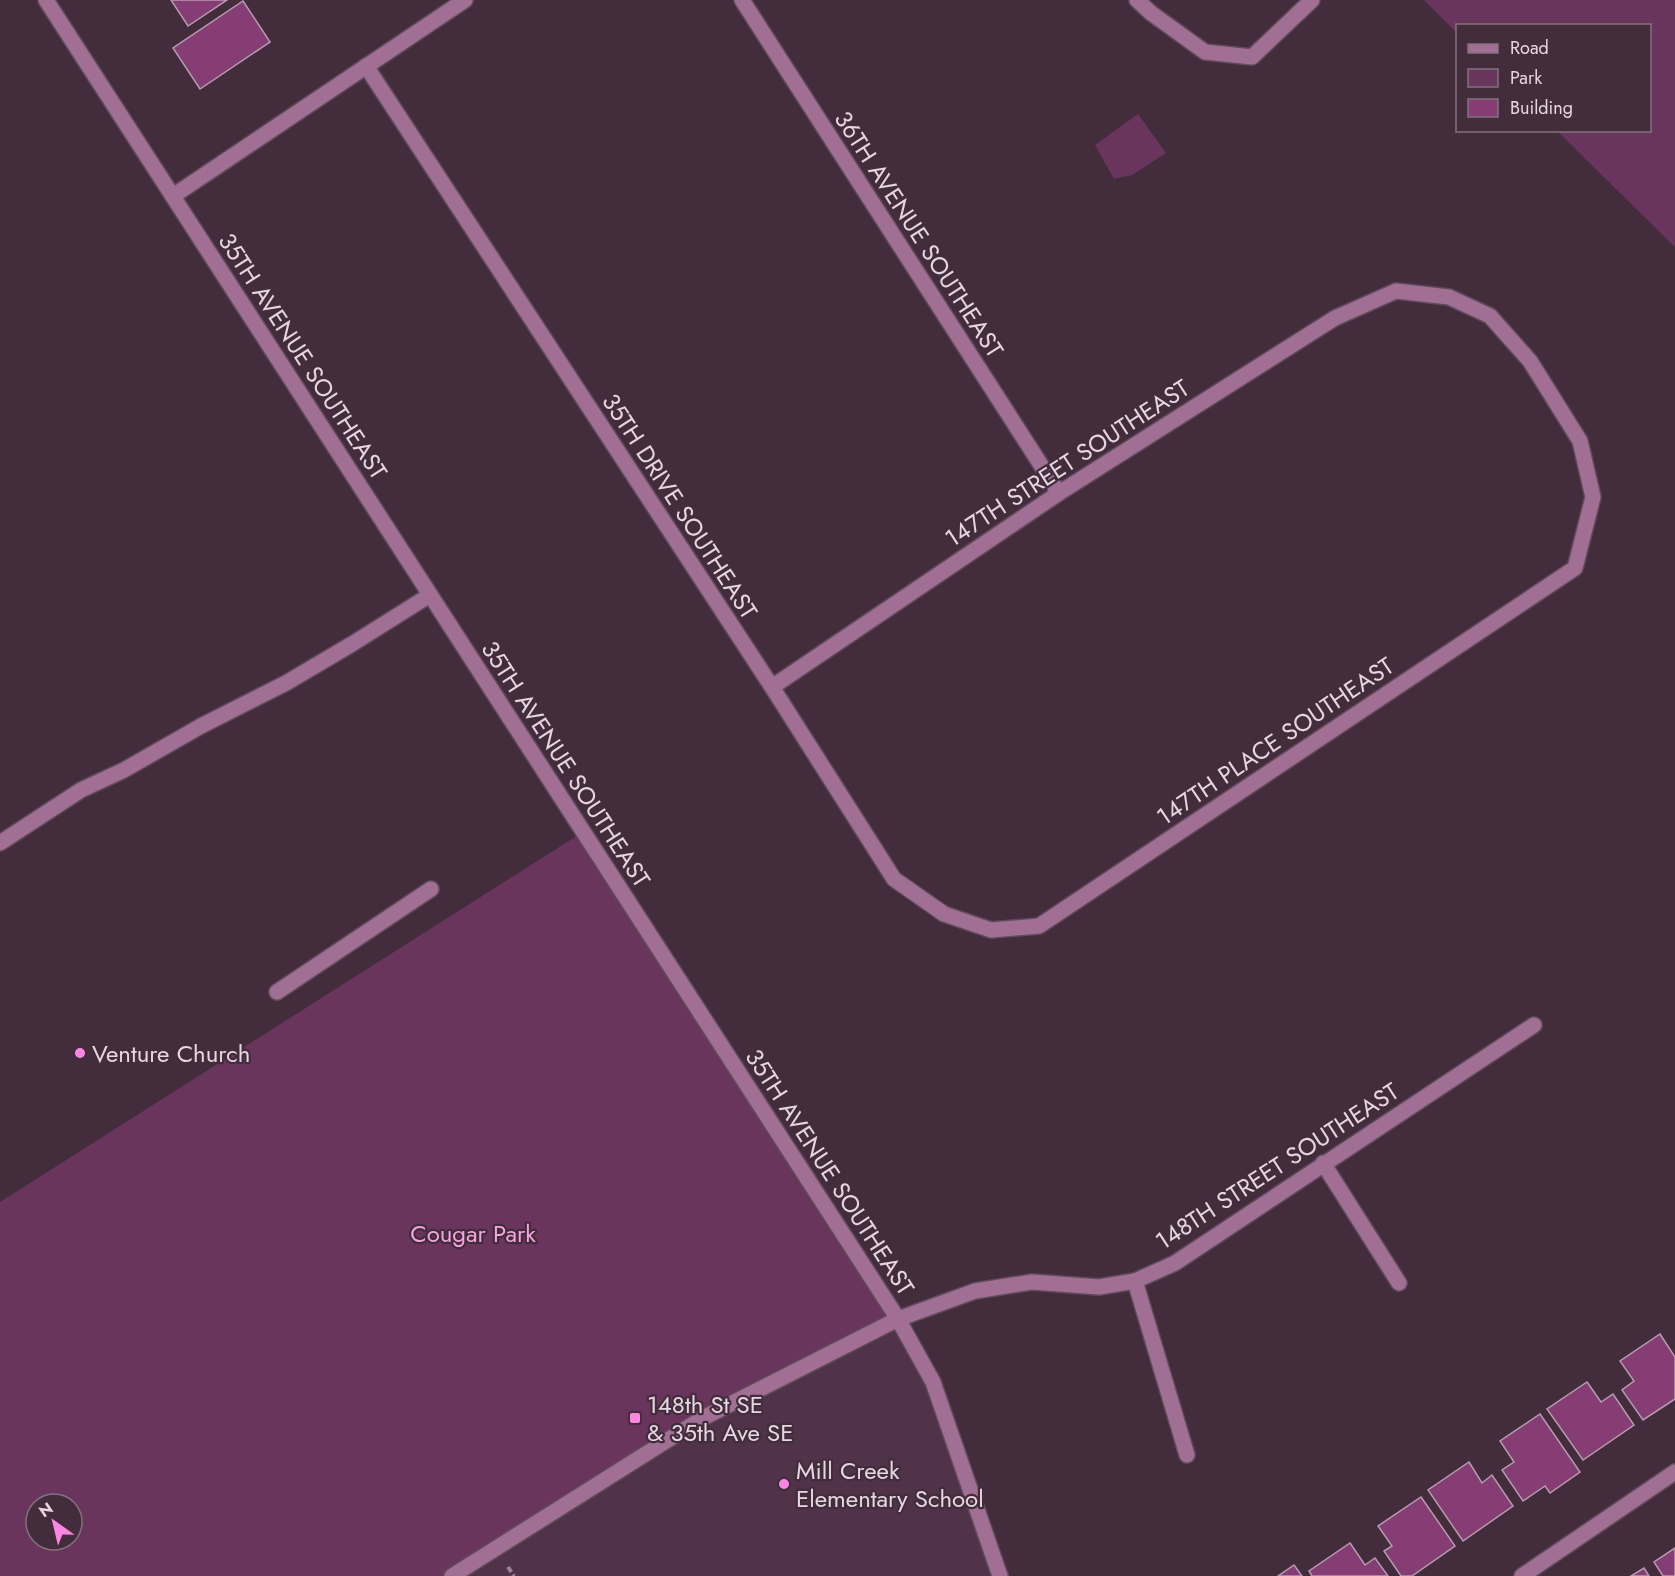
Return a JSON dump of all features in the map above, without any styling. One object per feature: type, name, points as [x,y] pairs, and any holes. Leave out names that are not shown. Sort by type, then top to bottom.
[{"type":"street","name":"35TH AVENUE SOUTHEAST","points":[[46,0],[898,1319],[933,1382],[1000,1576]]},
{"type":"street","points":[[173,196],[465,0]]},
{"type":"street","name":"36TH AVENUE SOUTHEAST","points":[[742,0],[1059,493]]},
{"type":"street","points":[[1137,0],[1151,13],[1205,52],[1252,57],[1312,0]]},
{"type":"street","name":"35TH DRIVE SOUTHEAST","points":[[366,66],[772,687],[894,879],[944,914],[991,930]]},
{"type":"street","name":"147TH STREET SOUTHEAST","points":[[772,687],[1059,493],[1335,318],[1396,291],[1449,297],[1490,316],[1530,361],[1580,441],[1593,497],[1575,568]]},
{"type":"street","name":"147TH PLACE SOUTHEAST","points":[[991,930],[1039,926],[1575,568]]},
{"type":"street","points":[[0,843],[81,790],[124,770],[201,726],[286,683],[430,594]]},
{"type":"street","points":[[277,993],[431,889]]},
{"type":"street","name":"148TH STREET SOUTHEAST","points":[[452,1576],[701,1419],[898,1319],[975,1291],[1032,1282],[1099,1287],[1135,1281],[1175,1263],[1534,1025]]},
{"type":"street","points":[[1323,1163],[1399,1282]]},
{"type":"street","points":[[1135,1281],[1187,1455]]},
{"type":"street","points":[[1522,1576],[1675,1472]]},
{"type":"shaded area","name":"Mill Creek Elementary School","points":[[898,1319],[933,1382],[1000,1576],[452,1576],[701,1419]]},
{"type":"green space","points":[[1424,0],[1675,0],[1675,247],[1558,132],[1651,132],[1651,24],[1456,24],[1456,32]]},
{"type":"green space","points":[[1138,114],[1166,153],[1132,175],[1114,179],[1095,145]]},
{"type":"green space","name":"Cougar Park","points":[[583,832],[898,1319],[701,1419],[452,1576],[0,1576],[0,1202]]},
{"type":"building","points":[[171,0],[227,0],[188,26]]},
{"type":"building","points":[[243,1],[270,42],[200,89],[173,48]]},
{"type":"building","points":[[1660,1334],[1675,1357],[1675,1399],[1643,1420],[1622,1390],[1634,1381],[1620,1361]]},
{"type":"building","points":[[1587,1382],[1601,1402],[1613,1394],[1634,1425],[1583,1460],[1547,1409]]},
{"type":"building","points":[[1540,1414],[1580,1472],[1550,1493],[1545,1486],[1523,1501],[1502,1470],[1514,1462],[1500,1441]]},
{"type":"building","points":[[1469,1462],[1482,1483],[1492,1475],[1513,1506],[1463,1541],[1428,1490]]},
{"type":"building","points":[[1421,1497],[1455,1546],[1412,1576],[1401,1576],[1384,1551],[1392,1546],[1378,1526]]},
{"type":"building","points":[[1350,1543],[1365,1565],[1375,1558],[1388,1576],[1312,1576],[1309,1571]]},
{"type":"building","points":[[1675,1548],[1675,1576],[1663,1576],[1654,1562]]},
{"type":"building","points":[[1294,1565],[1302,1576],[1278,1576]]},
{"type":"building","points":[[1644,1568],[1649,1576],[1631,1576]]},
{"type":"place","name":"Venture Church","points":[[80,1053]]},
{"type":"place","name":"148th St SE & 35th Ave SE","points":[[635,1418]]},
{"type":"place","name":"Mill Creek Elementary School","points":[[784,1484]]}]
